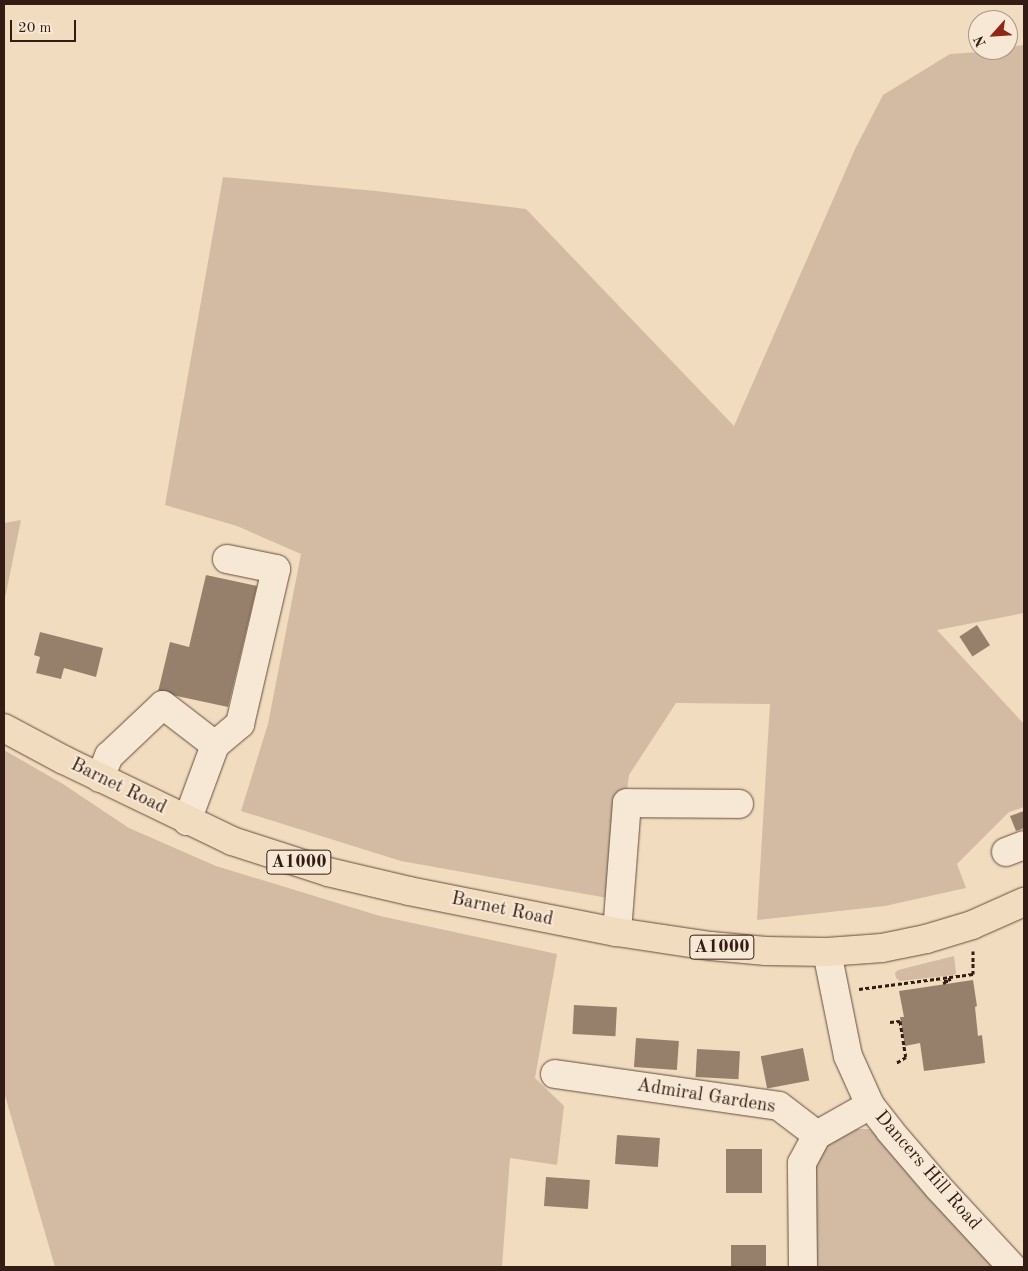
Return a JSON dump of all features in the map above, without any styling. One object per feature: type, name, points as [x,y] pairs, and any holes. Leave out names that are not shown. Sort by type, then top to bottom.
[{"type":"main road","name":"Barnet Road","points":[[4,728],[100,778],[232,841],[328,872],[419,893],[617,932],[729,948],[766,951],[827,952],[882,948],[917,941],[972,925],[1024,902]]},
{"type":"street","points":[[187,821],[216,745],[240,724],[276,569],[227,559]]},
{"type":"street","points":[[100,778],[109,756],[163,705],[216,745]]},
{"type":"street","points":[[617,932],[627,803],[739,804]]},
{"type":"street","name":"Dancers Hill Road","points":[[827,952],[833,992],[848,1056],[870,1104],[890,1131],[938,1187],[1012,1267]]},
{"type":"street","name":"Admiral Gardens","points":[[555,1074],[779,1106],[817,1135]]},
{"type":"street","points":[[803,1267],[802,1162],[817,1135],[870,1104]]},
{"type":"path","points":[[833,992],[943,981],[949,977],[974,974],[972,925]]},
{"type":"path","points":[[890,1022],[900,1021],[906,1057],[896,1063]]},
{"type":"shaded area","points":[[1024,45],[1024,613],[937,630],[1024,724],[1024,807],[1009,812],[957,864],[966,888],[885,906],[757,920],[770,704],[676,703],[629,775],[613,899],[401,861],[241,811],[268,724],[301,554],[237,526],[165,505],[223,177],[376,191],[526,209],[734,426],[856,147],[883,95],[950,54],[968,53],[968,60],[1018,60],[1018,46]]},
{"type":"shaded area","points":[[21,520],[4,603],[4,523]]},
{"type":"shaded area","points":[[4,750],[63,784],[129,828],[216,866],[380,916],[557,954],[535,1078],[564,1106],[557,1165],[510,1158],[502,1267],[55,1267],[4,1092]]},
{"type":"shaded area","points":[[954,956],[956,973],[954,975],[900,981],[896,978],[895,973],[898,970]]},
{"type":"shaded area","points":[[848,1129],[870,1129],[924,1193],[929,1190],[999,1267],[812,1267],[814,1160],[834,1137]]},
{"type":"building","points":[[206,575],[257,586],[228,707],[158,692],[170,642],[189,647]]},
{"type":"building","points":[[977,625],[990,645],[972,657],[959,636]]},
{"type":"building","points":[[40,632],[103,648],[96,677],[64,668],[61,679],[36,673],[40,657],[34,655]]},
{"type":"building","points":[[1024,811],[1024,828],[1016,831],[1010,816]]},
{"type":"building","points":[[973,980],[977,1006],[975,1007],[978,1036],[982,1035],[985,1063],[924,1071],[920,1043],[905,1046],[900,1017],[904,1017],[899,991]]},
{"type":"building","points":[[574,1005],[617,1007],[615,1036],[572,1034]]},
{"type":"building","points":[[636,1038],[679,1041],[677,1070],[634,1067]]},
{"type":"building","points":[[803,1048],[809,1080],[767,1089],[761,1056]]},
{"type":"building","points":[[697,1049],[740,1051],[738,1079],[696,1077]]},
{"type":"building","points":[[617,1135],[660,1138],[658,1167],[615,1164]]},
{"type":"building","points":[[726,1149],[762,1149],[762,1193],[726,1193]]},
{"type":"building","points":[[546,1177],[590,1180],[588,1209],[544,1206]]},
{"type":"building","points":[[731,1245],[766,1245],[766,1267],[731,1267]]}]
